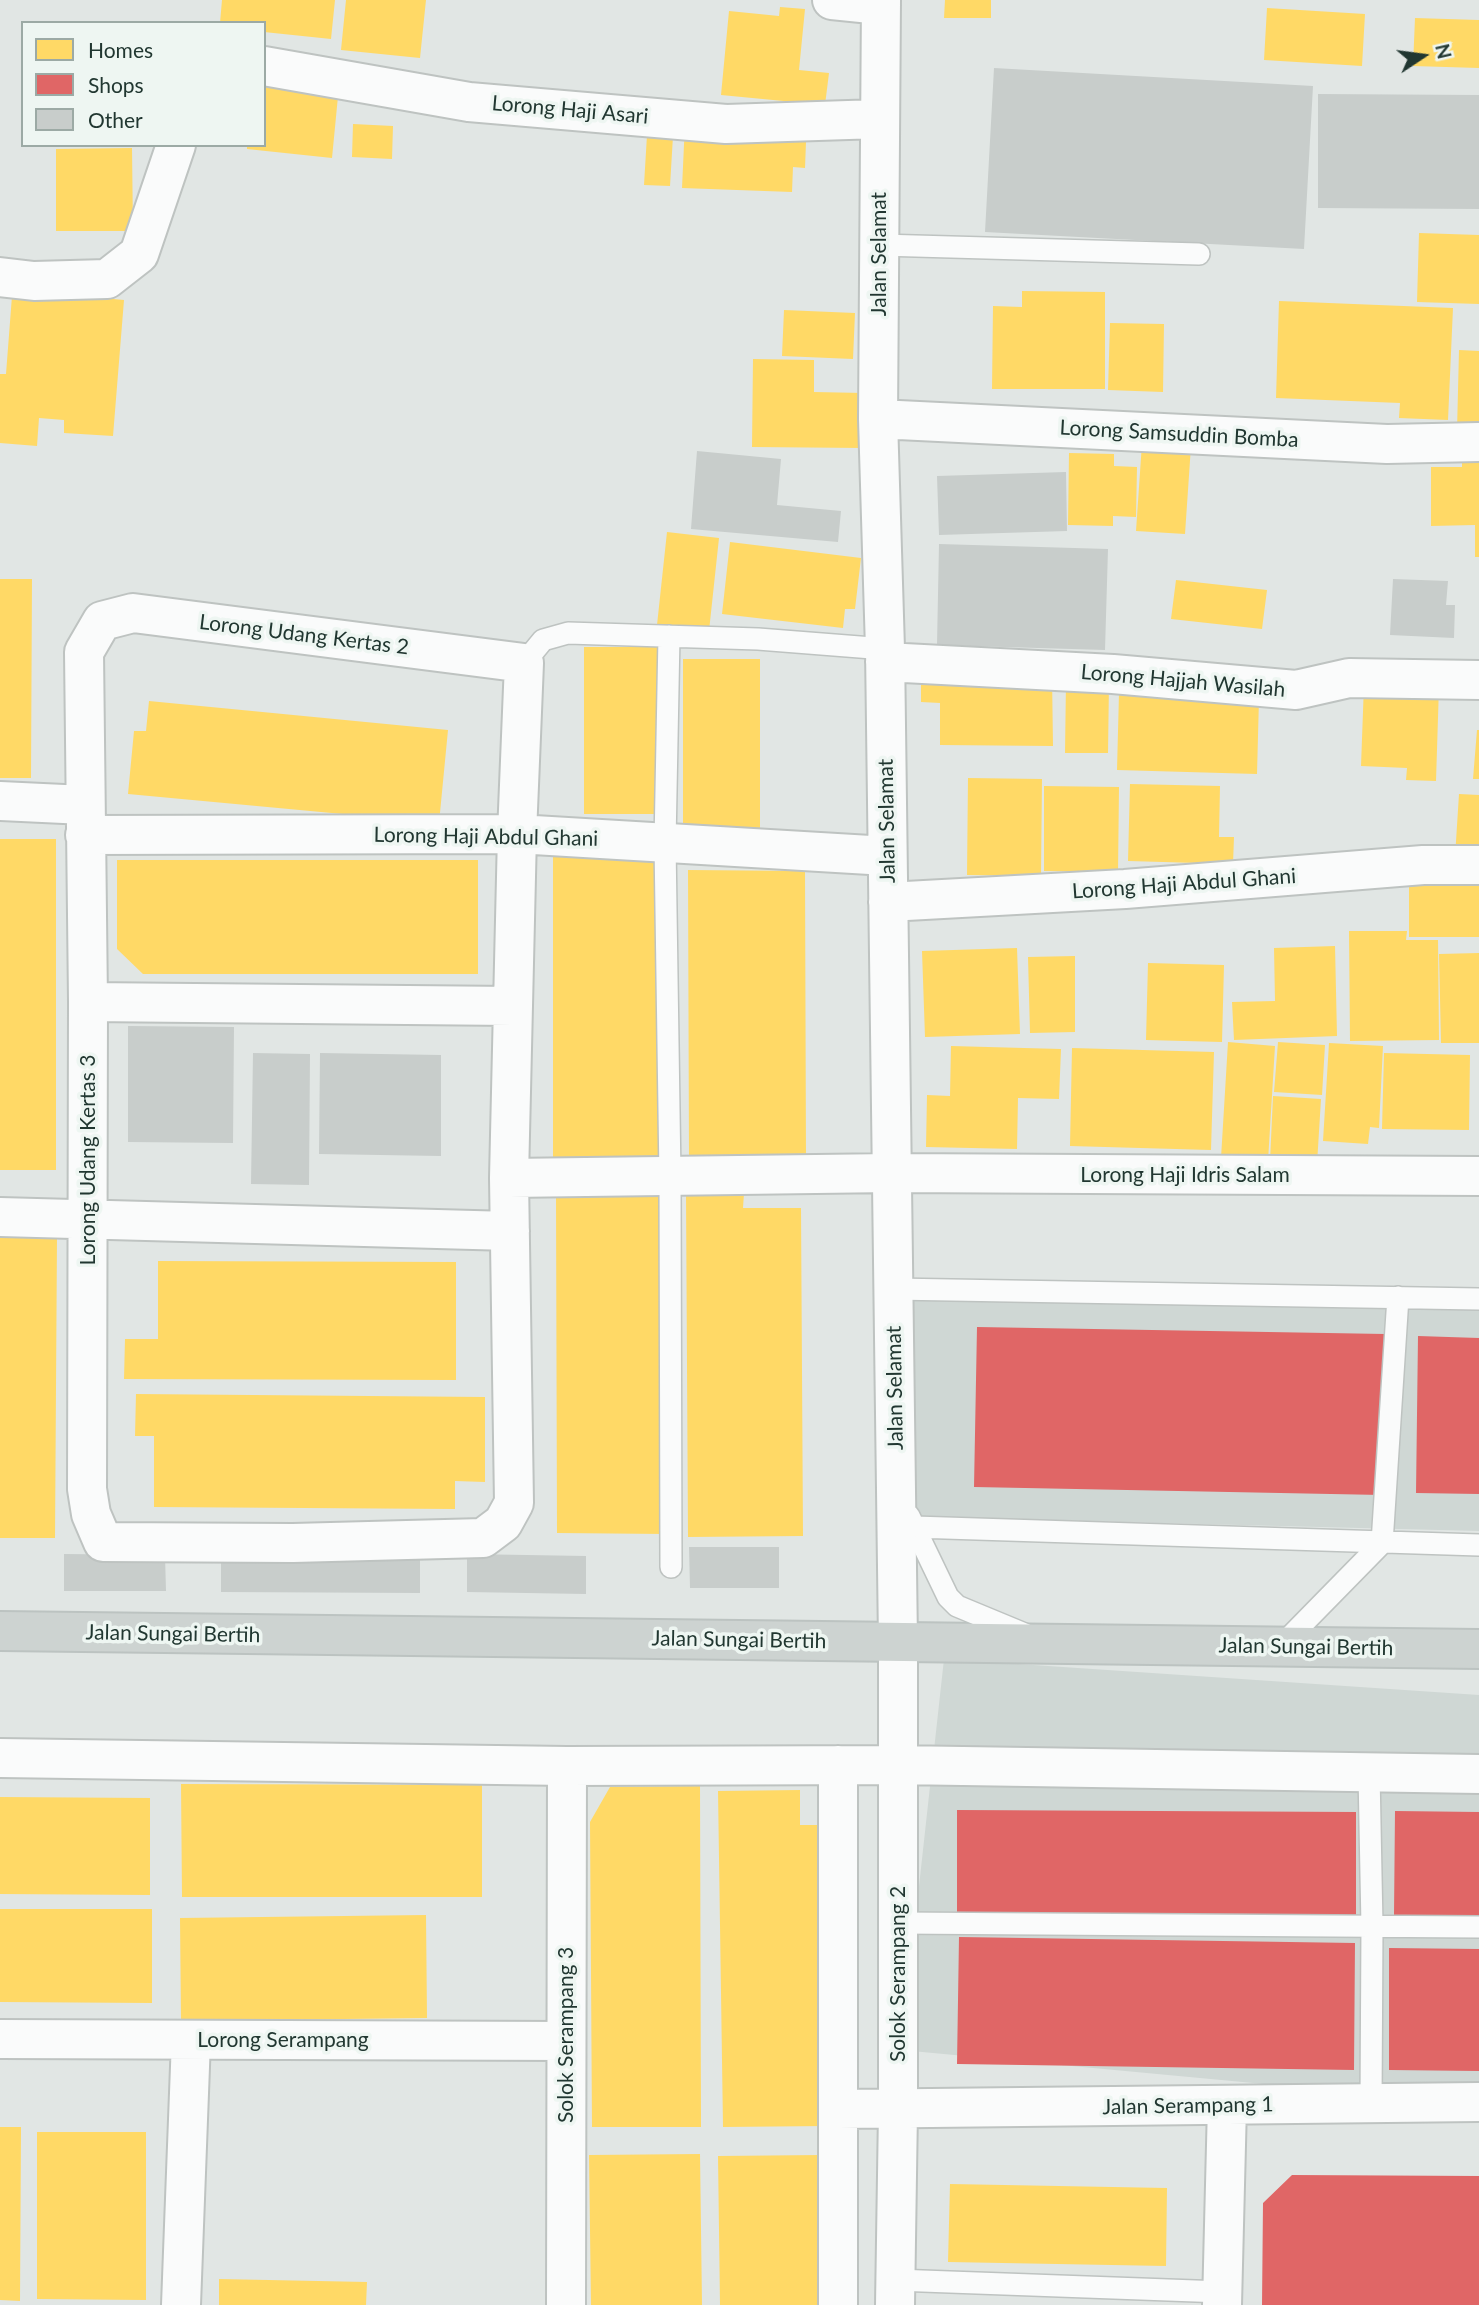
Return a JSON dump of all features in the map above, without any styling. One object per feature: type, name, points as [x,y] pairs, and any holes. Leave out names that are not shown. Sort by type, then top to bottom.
[{"type":"main road","name":"Jalan Sungai Bertih","points":[[0,1631],[1479,1649]]},
{"type":"street","points":[[832,0],[881,3]]},
{"type":"street","name":"Jalan Selamat","points":[[881,3],[878,419],[885,655],[898,1642]]},
{"type":"street","name":"Lorong Haji Asari","points":[[266,66],[469,102],[726,124],[879,119]]},
{"type":"street","points":[[0,277],[34,281],[107,279],[139,254],[175,147]]},
{"type":"street","name":"Lorong Samsuddin Bomba","points":[[878,419],[1387,444],[1479,442]]},
{"type":"street","name":"Lorong Udang Kertas 2","points":[[85,820],[85,652],[102,621],[133,613],[524,663]]},
{"type":"street","name":"Lorong Hajjah Wasilah","points":[[885,655],[1296,690],[1349,678],[1479,680]]},
{"type":"street","points":[[0,1216],[88,1221],[510,1231],[517,834],[524,663]]},
{"type":"street","name":"Lorong Haji Abdul Ghani","points":[[0,801],[85,820],[517,834],[887,856]]},
{"type":"street","name":"Lorong Udang Kertas 3","points":[[85,820],[88,1002],[87,1489],[91,1514],[103,1542],[293,1543],[484,1538],[503,1523],[514,1503],[510,1231]]},
{"type":"street","name":"Lorong Haji Abdul Ghani","points":[[888,902],[1125,889],[1423,865],[1479,865]]},
{"type":"street","points":[[88,1002],[513,1006]]},
{"type":"street","name":"Lorong Haji Idris Salam","points":[[509,1178],[892,1173],[1479,1176]]},
{"type":"street","name":"Solok Serampang 2","points":[[895,2292],[898,2110],[898,1642]]},
{"type":"street","points":[[0,1758],[567,1766],[898,1765],[1479,1774]]},
{"type":"street","points":[[838,1765],[838,2305]]},
{"type":"street","name":"Solok Serampang 3","points":[[566,2305],[567,1766]]},
{"type":"street","name":"Lorong Serampang","points":[[0,2039],[566,2041]]},
{"type":"street","points":[[181,2305],[191,2040]]},
{"type":"street","name":"Jalan Serampang 1","points":[[839,2109],[1479,2102]]},
{"type":"street","points":[[1222,2298],[1227,2105]]},
{"type":"lane","points":[[880,245],[1199,254]]},
{"type":"lane","points":[[524,663],[543,640],[568,633],[758,639],[885,655]]},
{"type":"lane","points":[[669,636],[664,843],[670,1177],[671,1567]]},
{"type":"lane","points":[[893,1289],[1479,1299]]},
{"type":"lane","points":[[1280,1647],[1382,1543],[1398,1297]]},
{"type":"lane","points":[[896,1485],[948,1597],[957,1606],[1049,1644]]},
{"type":"lane","points":[[914,1527],[1479,1545]]},
{"type":"lane","points":[[1369,1773],[1371,2104]]},
{"type":"lane","points":[[897,1923],[1479,1927]]},
{"type":"lane","points":[[895,2292],[1222,2298]]},
{"type":"shaded area","points":[[909,1298],[1479,1308],[1479,1531],[921,1517],[911,1494]]},
{"type":"shaded area","points":[[944,1659],[1479,1695],[1479,2092],[1360,2093],[901,2050]]},
{"type":"building: Homes","points":[[222,0],[335,0],[331,39],[266,32],[266,21],[220,21]]},
{"type":"building: Homes","points":[[346,0],[426,0],[420,58],[341,50]]},
{"type":"building: Homes","points":[[945,0],[991,0],[991,18],[944,18]]},
{"type":"building: Homes","points":[[780,7],[805,9],[799,70],[829,73],[825,105],[721,95],[729,11],[779,16]]},
{"type":"building: Homes","points":[[1267,8],[1365,14],[1362,66],[1264,60]]},
{"type":"building: Homes","points":[[1415,18],[1479,20],[1479,68],[1413,66]]},
{"type":"building: Homes","points":[[266,79],[339,86],[332,158],[247,149],[266,147]]},
{"type":"building: Homes","points":[[685,123],[738,139],[806,142],[805,168],[793,167],[792,192],[682,188]]},
{"type":"building: Homes","points":[[353,124],[393,126],[392,159],[352,157]]},
{"type":"building: Homes","points":[[647,135],[673,136],[670,186],[644,185]]},
{"type":"building: Homes","points":[[132,148],[133,231],[56,231],[56,149]]},
{"type":"building: Homes","points":[[1419,233],[1479,235],[1479,304],[1417,302]]},
{"type":"building: Homes","points":[[26,291],[124,300],[113,436],[64,433],[64,420],[39,418],[37,446],[0,443],[0,374],[6,374],[12,296]]},
{"type":"building: Homes","points":[[1022,291],[1105,292],[1105,389],[992,389],[993,306],[1022,307]]},
{"type":"building: Homes","points":[[1279,301],[1453,308],[1448,420],[1399,418],[1400,403],[1276,398]]},
{"type":"building: Homes","points":[[784,310],[855,313],[853,359],[782,356]]},
{"type":"building: Homes","points":[[1110,323],[1164,324],[1163,392],[1108,390]]},
{"type":"building: Homes","points":[[1459,350],[1479,351],[1479,431],[1457,431]]},
{"type":"building: Homes","points":[[753,359],[814,360],[814,392],[864,393],[863,448],[752,447]]},
{"type":"building: Homes","points":[[1142,443],[1191,446],[1185,534],[1136,531]]},
{"type":"building: Homes","points":[[1462,451],[1479,451],[1479,557],[1475,557],[1475,525],[1431,526],[1431,467],[1462,467]]},
{"type":"building: Homes","points":[[1069,453],[1114,454],[1114,466],[1137,467],[1136,517],[1113,516],[1113,526],[1068,525]]},
{"type":"building: Homes","points":[[667,532],[719,538],[709,631],[657,625]]},
{"type":"building: Homes","points":[[730,542],[861,558],[855,609],[845,609],[843,628],[722,614]]},
{"type":"building: Homes","points":[[0,579],[32,579],[31,778],[0,778]]},
{"type":"building: Homes","points":[[1176,580],[1267,590],[1262,629],[1171,619]]},
{"type":"building: Homes","points":[[584,647],[663,647],[663,814],[584,814]]},
{"type":"building: Homes","points":[[683,659],[760,659],[760,830],[683,830]]},
{"type":"building: Homes","points":[[921,675],[1052,675],[1053,746],[940,745],[940,703],[921,702]]},
{"type":"building: Homes","points":[[1066,682],[1109,682],[1108,753],[1065,753]]},
{"type":"building: Homes","points":[[1364,684],[1439,686],[1436,781],[1406,780],[1407,768],[1361,766]]},
{"type":"building: Homes","points":[[1119,693],[1259,698],[1257,774],[1117,770]]},
{"type":"building: Homes","points":[[149,701],[448,730],[439,823],[128,794],[134,731],[146,731]]},
{"type":"building: Homes","points":[[1477,730],[1479,779],[1473,779]]},
{"type":"building: Homes","points":[[968,778],[1042,779],[1041,876],[967,875]]},
{"type":"building: Homes","points":[[1130,784],[1220,786],[1219,837],[1234,837],[1233,864],[1128,861]]},
{"type":"building: Homes","points":[[1044,786],[1119,787],[1118,872],[1044,871]]},
{"type":"building: Homes","points":[[1459,794],[1479,795],[1479,859],[1455,857]]},
{"type":"building: Homes","points":[[0,839],[56,839],[56,1170],[0,1170]]},
{"type":"building: Homes","points":[[553,854],[675,854],[676,1163],[553,1163]]},
{"type":"building: Homes","points":[[117,860],[478,860],[478,974],[143,974],[117,949]]},
{"type":"building: Homes","points":[[688,870],[805,871],[806,1160],[689,1161]]},
{"type":"building: Homes","points":[[1409,876],[1479,876],[1479,937],[1409,937]]},
{"type":"building: Homes","points":[[1349,931],[1407,931],[1406,940],[1438,940],[1439,1040],[1350,1041]]},
{"type":"building: Homes","points":[[1335,946],[1337,1036],[1234,1040],[1232,1002],[1275,1001],[1274,948]]},
{"type":"building: Homes","points":[[1017,948],[1020,1034],[925,1037],[922,951]]},
{"type":"building: Homes","points":[[1479,953],[1479,1043],[1441,1043],[1439,954]]},
{"type":"building: Homes","points":[[1075,956],[1075,1032],[1030,1033],[1028,957]]},
{"type":"building: Homes","points":[[1148,963],[1224,965],[1222,1042],[1146,1040]]},
{"type":"building: Homes","points":[[1228,1042],[1275,1046],[1268,1161],[1221,1158]]},
{"type":"building: Homes","points":[[1278,1042],[1325,1045],[1322,1095],[1274,1092]]},
{"type":"building: Homes","points":[[1329,1043],[1383,1046],[1379,1128],[1370,1127],[1368,1144],[1323,1141]]},
{"type":"building: Homes","points":[[951,1046],[1061,1049],[1059,1099],[1018,1098],[1017,1149],[926,1147],[927,1095],[950,1096]]},
{"type":"building: Homes","points":[[1072,1048],[1214,1052],[1211,1150],[1070,1146]]},
{"type":"building: Homes","points":[[1384,1053],[1470,1055],[1469,1130],[1382,1129]]},
{"type":"building: Homes","points":[[1273,1096],[1321,1099],[1317,1164],[1270,1161]]},
{"type":"building: Homes","points":[[686,1193],[744,1193],[743,1208],[801,1208],[803,1536],[688,1537]]},
{"type":"building: Homes","points":[[556,1196],[666,1196],[667,1534],[557,1533]]},
{"type":"building: Homes","points":[[0,1237],[57,1237],[55,1538],[0,1538]]},
{"type":"building: Homes","points":[[158,1261],[456,1262],[456,1380],[124,1379],[125,1339],[158,1339]]},
{"type":"building: Homes","points":[[136,1394],[485,1397],[485,1482],[455,1481],[455,1509],[154,1507],[154,1436],[135,1436]]},
{"type":"building: Homes","points":[[181,1784],[482,1785],[482,1897],[182,1897]]},
{"type":"building: Homes","points":[[700,1786],[701,2127],[592,2127],[590,1822],[610,1787]]},
{"type":"building: Homes","points":[[800,1790],[800,1825],[823,1825],[827,2126],[723,2127],[718,1791]]},
{"type":"building: Homes","points":[[0,1797],[150,1798],[150,1895],[0,1894]]},
{"type":"building: Homes","points":[[0,1909],[152,1909],[152,2003],[0,2002]]},
{"type":"building: Homes","points":[[426,1915],[427,2018],[181,2021],[180,1918]]},
{"type":"building: Homes","points":[[0,2127],[21,2127],[20,2301],[0,2300]]},
{"type":"building: Homes","points":[[37,2132],[146,2132],[146,2300],[37,2299]]},
{"type":"building: Homes","points":[[700,2154],[702,2305],[591,2305],[589,2155]]},
{"type":"building: Homes","points":[[822,2155],[824,2305],[720,2305],[718,2156]]},
{"type":"building: Homes","points":[[950,2184],[1167,2188],[1166,2266],[948,2262]]},
{"type":"building: Homes","points":[[219,2279],[367,2282],[366,2305],[219,2305]]},
{"type":"building: Shops","points":[[977,1327],[1385,1334],[1382,1495],[974,1487]]},
{"type":"building: Shops","points":[[1418,1336],[1479,1338],[1479,1494],[1416,1493]]},
{"type":"building: Shops","points":[[957,1810],[1356,1812],[1356,1915],[957,1913]]},
{"type":"building: Shops","points":[[1395,1811],[1479,1812],[1479,1916],[1394,1915]]},
{"type":"building: Shops","points":[[959,1937],[1355,1943],[1354,2070],[957,2064]]},
{"type":"building: Shops","points":[[1389,1948],[1479,1949],[1479,2071],[1389,2070]]},
{"type":"building: Shops","points":[[1292,2175],[1479,2176],[1479,2305],[1262,2305],[1263,2203]]},
{"type":"building: Other","points":[[994,68],[1313,86],[1304,249],[985,232]]},
{"type":"building: Other","points":[[1318,94],[1479,95],[1479,209],[1318,208]]},
{"type":"building: Other","points":[[697,451],[781,459],[777,505],[841,511],[838,542],[691,529]]},
{"type":"building: Other","points":[[1066,472],[1067,531],[939,535],[937,476]]},
{"type":"building: Other","points":[[939,544],[1108,549],[1105,650],[937,645]]},
{"type":"building: Other","points":[[1393,579],[1448,581],[1446,605],[1455,605],[1454,638],[1390,635]]},
{"type":"building: Other","points":[[128,1026],[234,1027],[233,1143],[128,1142]]},
{"type":"building: Other","points":[[253,1053],[310,1054],[309,1185],[251,1184]]},
{"type":"building: Other","points":[[320,1053],[441,1055],[441,1156],[319,1154]]},
{"type":"building: Other","points":[[689,1547],[779,1547],[779,1588],[690,1588]]},
{"type":"building: Other","points":[[64,1554],[165,1555],[166,1591],[64,1591]]},
{"type":"building: Other","points":[[467,1554],[586,1556],[586,1594],[467,1592]]},
{"type":"building: Other","points":[[221,1556],[420,1557],[420,1593],[221,1592]]}]
